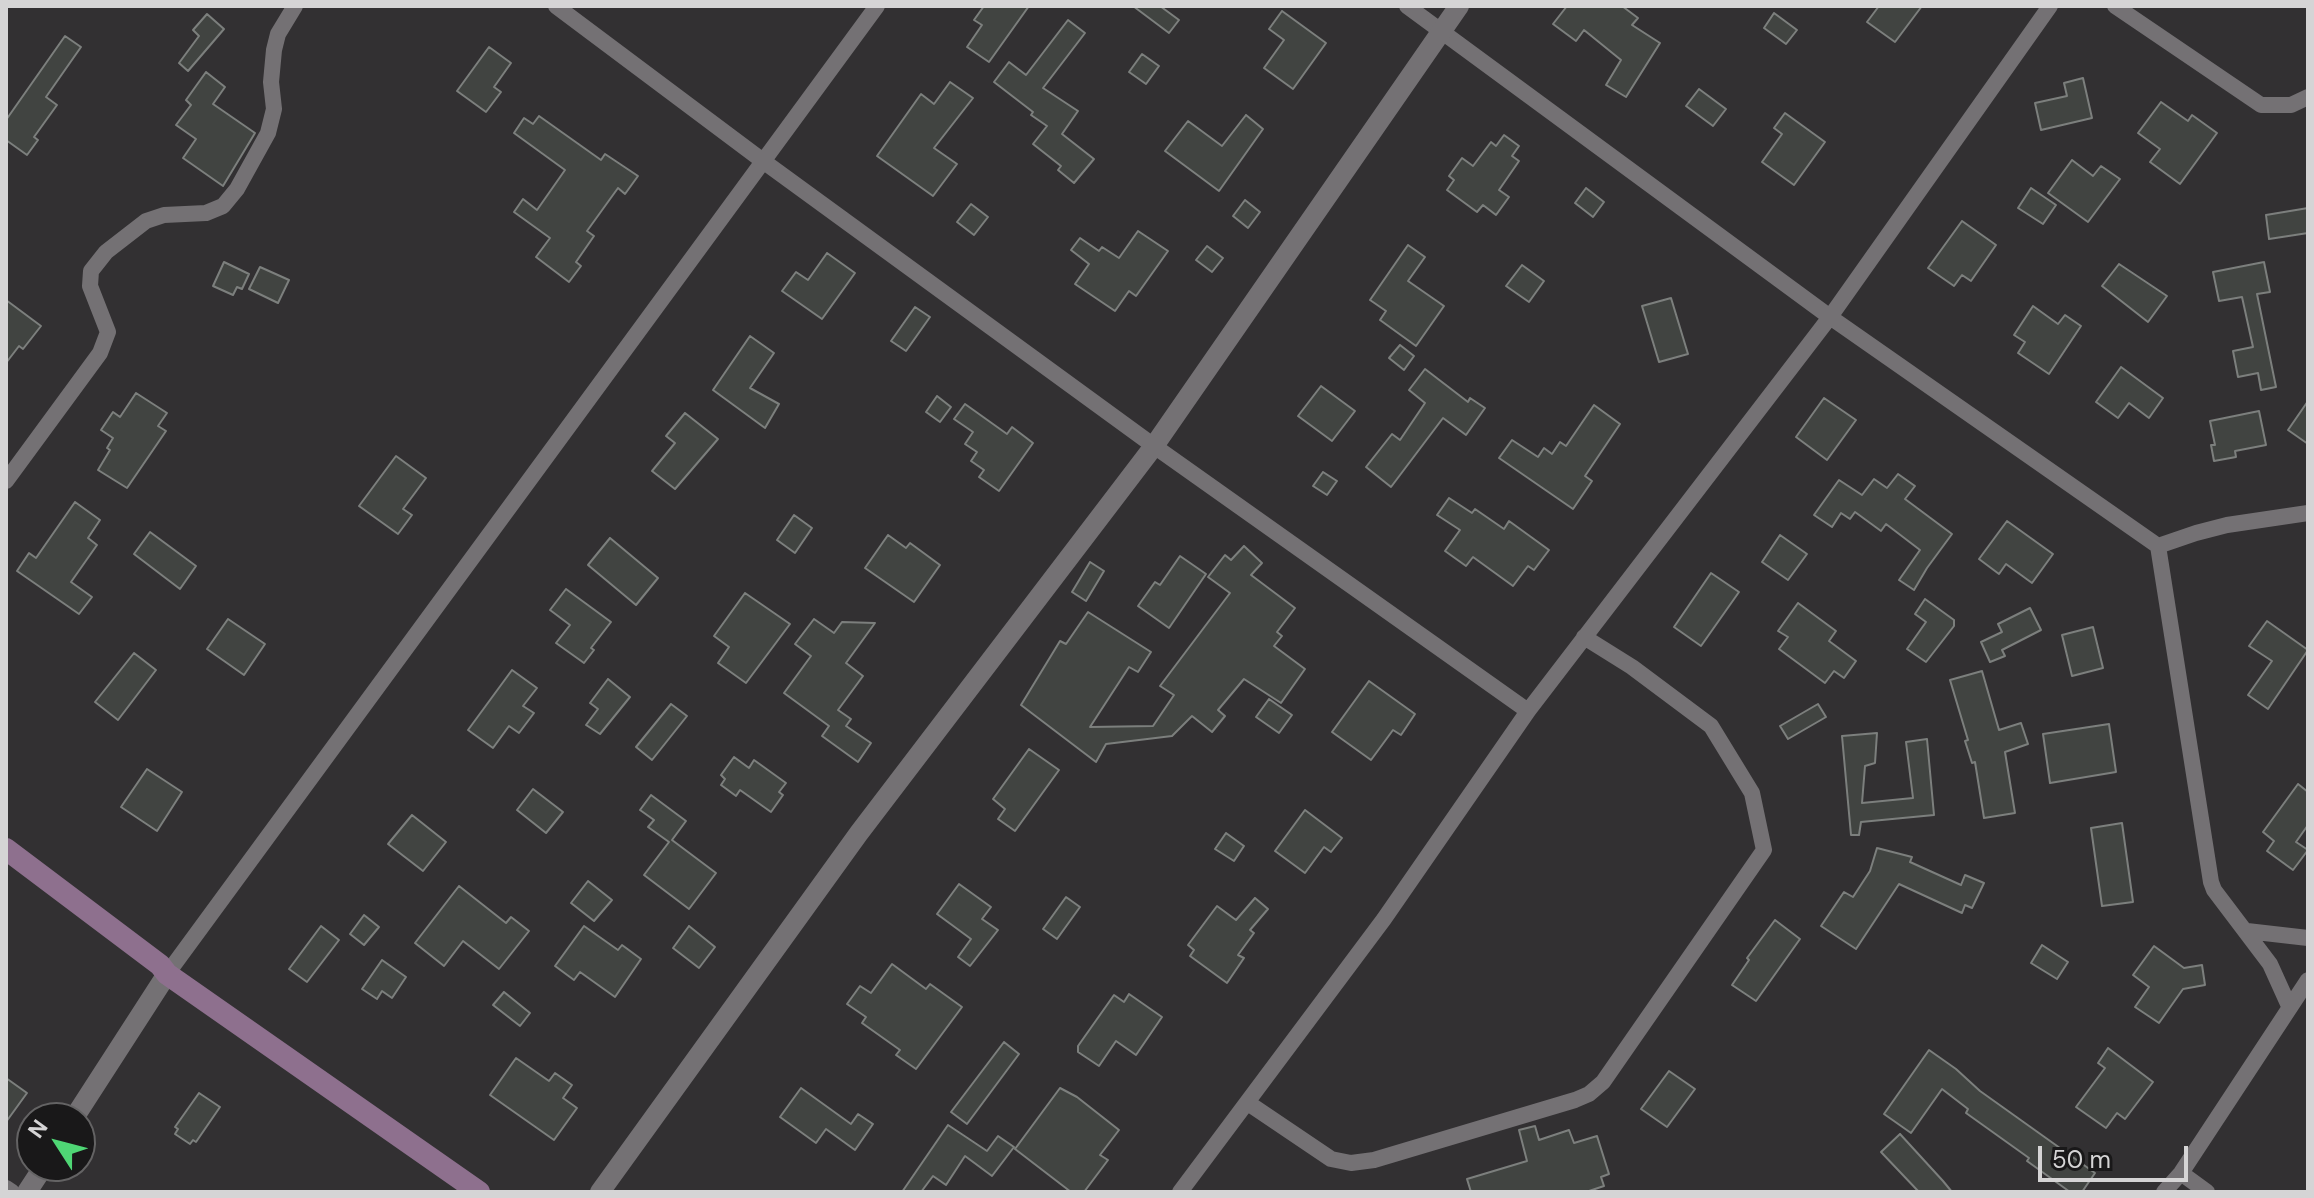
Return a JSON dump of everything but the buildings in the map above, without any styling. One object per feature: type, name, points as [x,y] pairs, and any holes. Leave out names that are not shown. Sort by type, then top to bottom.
[{"type":"main road","points":[[6,849],[160,965],[167,974],[479,1192]]},
{"type":"street","points":[[6,481],[100,353],[108,332],[90,286],[91,271],[106,252],[146,221],[164,215],[206,213],[223,206],[237,189],[268,133],[274,109],[271,82],[274,50],[278,34],[295,6]]},
{"type":"street","points":[[556,6],[1154,446],[1528,711]]},
{"type":"street","points":[[84,1102],[167,974],[877,6]]},
{"type":"street","points":[[1407,6],[1830,317],[2158,546],[2211,882],[2270,964],[2289,1006]]},
{"type":"street","points":[[600,1192],[859,833],[1154,446],[1459,6]]},
{"type":"street","points":[[1180,1192],[1384,919],[1528,711],[1830,317],[2050,6]]},
{"type":"street","points":[[2115,6],[2261,105],[2291,105],[2308,97]]},
{"type":"street","points":[[2158,546],[2227,525],[2308,513]]},
{"type":"street","points":[[1248,1103],[1331,1159],[1351,1163],[1374,1160],[1575,1100],[1589,1094],[1603,1082],[1764,850],[1752,793],[1711,726],[1632,667],[1584,637]]},
{"type":"street","points":[[2247,931],[2308,938]]},
{"type":"street","points":[[2164,1192],[2181,1173],[2308,980]]},
{"type":"street","points":[[2181,1173],[2207,1192]]},
{"type":"street","points":[[6,1188],[12,1192]]}]
